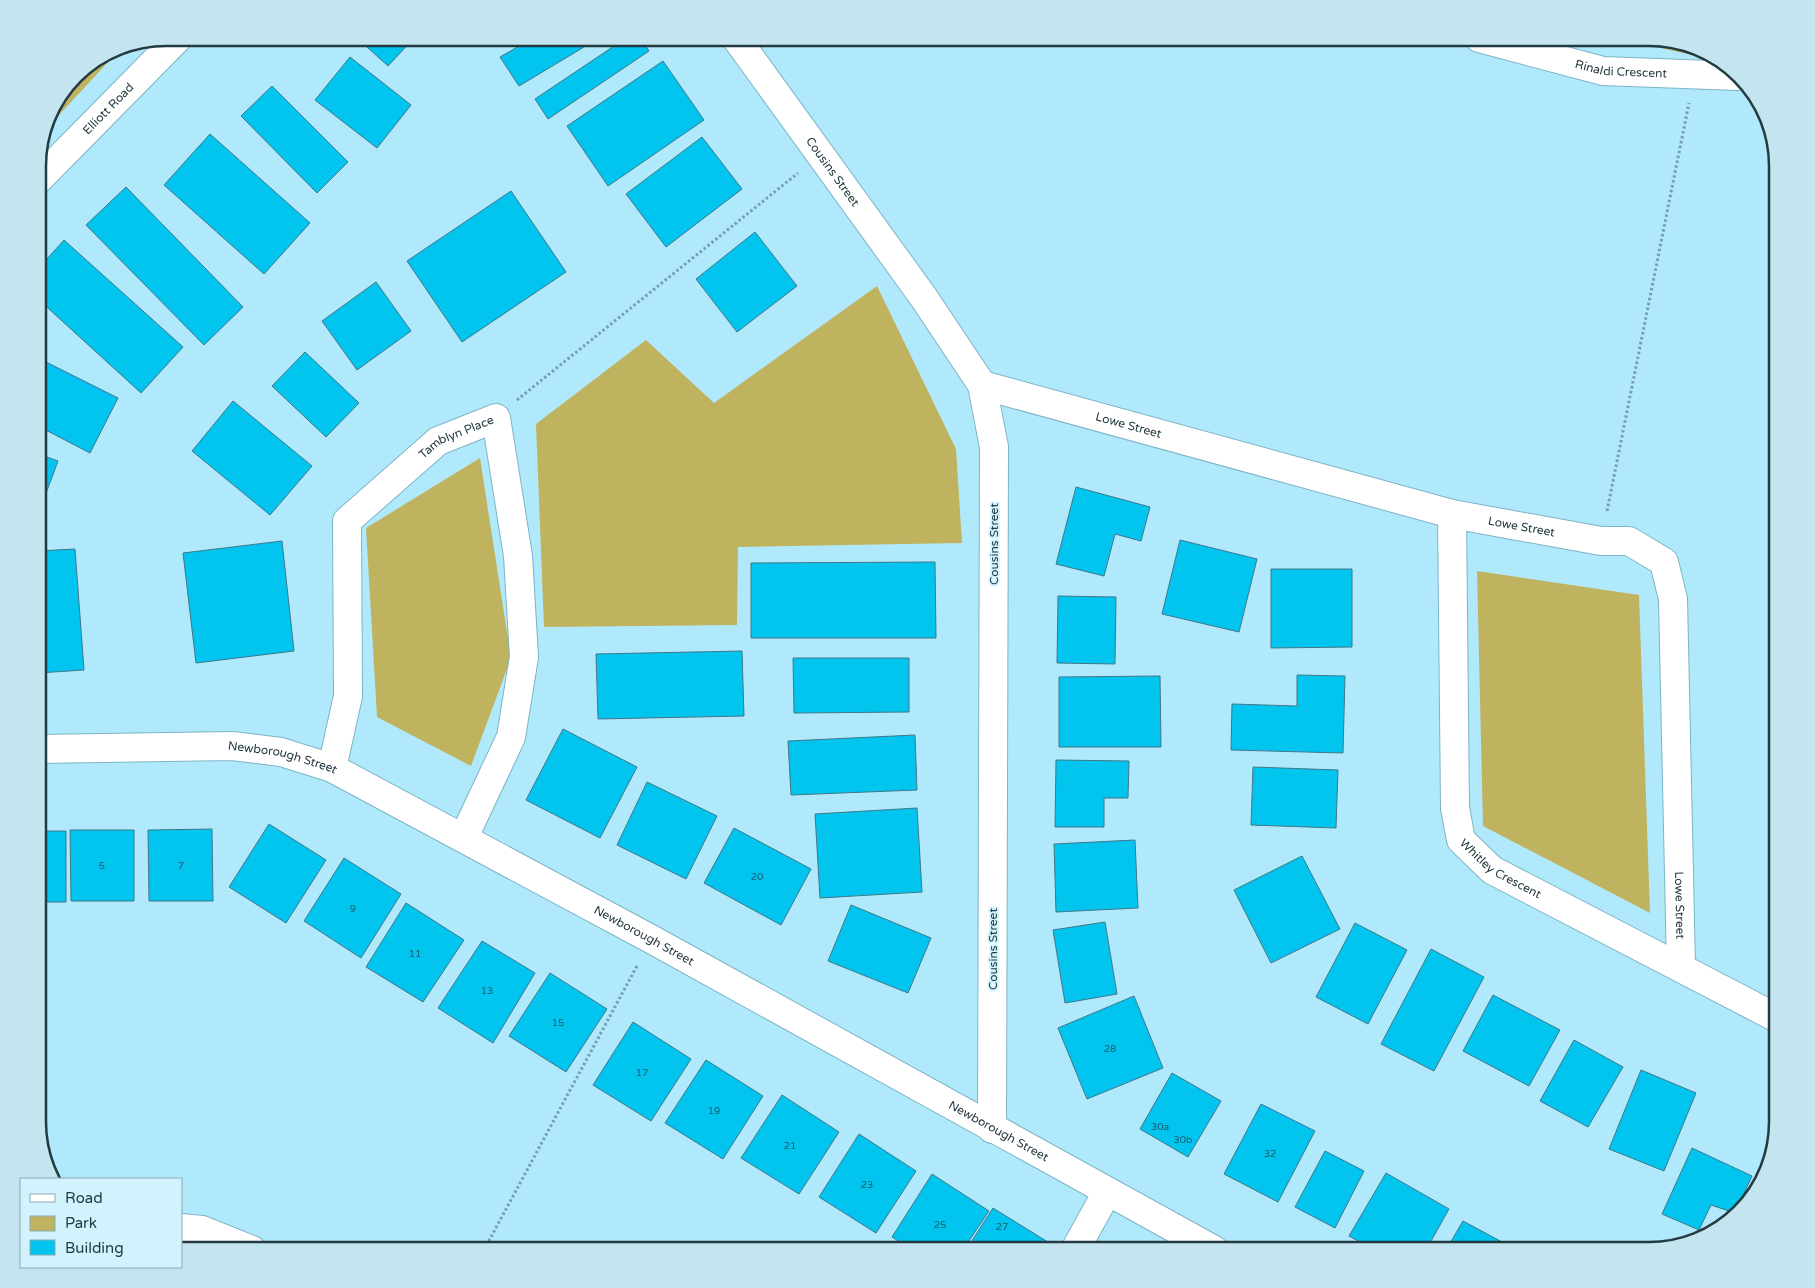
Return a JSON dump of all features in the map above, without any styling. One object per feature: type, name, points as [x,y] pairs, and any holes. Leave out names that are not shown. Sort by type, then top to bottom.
[{"type":"street","name":"Elliott Road","points":[[47,171],[170,46]]},
{"type":"street","name":"Cousins Street","points":[[742,46],[924,298],[982,385],[994,447],[992,1129]]},
{"type":"street","name":"Rinaldi Crescent","points":[[1510,46],[1603,70],[1694,76],[1728,76]]},
{"type":"street","name":"Lowe Street","points":[[982,385],[1452,514],[1602,541],[1629,541],[1664,562],[1672,599],[1681,967]]},
{"type":"street","name":"Tamblyn Place","points":[[332,768],[348,696],[347,521],[438,441],[496,418],[518,556],[524,656],[511,737],[464,837]]},
{"type":"street","name":"Whitley Crescent","points":[[1452,514],[1455,808],[1461,840],[1492,870],[1769,1013]]},
{"type":"street","name":"Newborough Street","points":[[47,749],[232,746],[280,752],[332,768],[464,837],[651,939],[1199,1242]]},
{"type":"street","points":[[1079,1242],[1106,1192]]},
{"type":"street","points":[[182,1228],[202,1230],[232,1242]]},
{"type":"path","points":[[1602,541],[1694,76]]},
{"type":"path","points":[[496,418],[821,155]]},
{"type":"path","points":[[488,1242],[651,939]]},
{"type":"green space","points":[[1655,47],[1695,55],[1692,55]]},
{"type":"green space","points":[[110,60],[56,118],[62,106],[76,87],[93,71]]},
{"type":"green space","points":[[877,286],[956,449],[962,543],[738,547],[737,625],[544,627],[536,424],[646,340],[714,403]]},
{"type":"green space","points":[[480,458],[511,658],[471,766],[377,717],[366,528]]},
{"type":"green space","points":[[1477,571],[1639,595],[1650,913],[1483,826]]},
{"type":"building","points":[[366,46],[407,46],[388,66]]},
{"type":"building","points":[[519,46],[586,46],[519,86],[500,57]]},
{"type":"building","points":[[614,46],[646,46],[649,51],[548,119],[535,99]]},
{"type":"building","points":[[350,57],[411,105],[377,148],[315,100]]},
{"type":"building","points":[[663,61],[704,120],[608,186],[567,126]]},
{"type":"building","points":[[272,86],[348,162],[317,193],[241,116]]},
{"type":"building","points":[[210,134],[310,223],[264,274],[164,185]]},
{"type":"building","points":[[702,137],[742,189],[666,247],[626,194]]},
{"type":"building","points":[[126,187],[243,307],[204,345],[86,225]]},
{"type":"building","points":[[511,191],[566,272],[462,342],[407,261]]},
{"type":"building","points":[[755,232],[797,286],[737,332],[696,279]]},
{"type":"building","points":[[64,240],[183,347],[141,393],[47,307],[47,259]]},
{"type":"building","points":[[376,282],[411,331],[357,370],[322,321]]},
{"type":"building","points":[[305,352],[359,403],[326,437],[272,386]]},
{"type":"building","points":[[47,362],[118,398],[90,453],[47,431]]},
{"type":"building","points":[[233,401],[312,466],[270,515],[192,451]]},
{"type":"building","points":[[47,457],[58,461],[47,491]]},
{"type":"building","points":[[1076,487],[1150,507],[1141,541],[1115,534],[1104,576],[1056,564]]},
{"type":"building","points":[[1180,540],[1257,559],[1239,632],[1162,614]]},
{"type":"building","points":[[282,541],[294,651],[196,663],[183,553]]},
{"type":"building","points":[[75,549],[84,670],[47,672],[47,551]]},
{"type":"building","points":[[935,562],[936,638],[751,638],[751,563]]},
{"type":"building","points":[[1271,569],[1352,569],[1352,647],[1271,648]]},
{"type":"building","points":[[1058,596],[1116,597],[1115,664],[1057,663]]},
{"type":"building","points":[[742,651],[744,716],[598,719],[596,654]]},
{"type":"building","points":[[793,658],[909,658],[909,712],[794,713]]},
{"type":"building","points":[[1297,675],[1345,676],[1343,753],[1231,750],[1232,704],[1297,706]]},
{"type":"building","points":[[1160,676],[1161,747],[1059,747],[1059,677]]},
{"type":"building","points":[[563,729],[637,767],[600,838],[526,800]]},
{"type":"building","points":[[915,735],[917,790],[791,795],[788,741]]},
{"type":"building","points":[[1056,760],[1129,761],[1128,798],[1104,798],[1104,827],[1055,827]]},
{"type":"building","points":[[1253,767],[1338,770],[1336,828],[1251,825]]},
{"type":"building","points":[[647,782],[717,816],[686,879],[617,845]]},
{"type":"building","points":[[917,808],[922,892],[820,898],[815,814]]},
{"type":"building","points":[[269,824],[326,860],[286,923],[229,887]]},
{"type":"building","points":[[734,828],[811,869],[781,925],[704,883]]},
{"type":"building","points":[[212,829],[213,901],[149,901],[148,830]]},
{"type":"building","points":[[70,830],[134,830],[134,901],[71,901]]},
{"type":"building","points":[[47,831],[66,831],[66,902],[47,902]]},
{"type":"building","points":[[1135,840],[1138,908],[1056,912],[1054,844]]},
{"type":"building","points":[[1302,856],[1340,929],[1271,963],[1234,890]]},
{"type":"building","points":[[344,858],[401,894],[361,958],[304,921]]},
{"type":"building","points":[[406,903],[464,940],[423,1002],[366,967]]},
{"type":"building","points":[[851,905],[931,938],[908,993],[828,961]]},
{"type":"building","points":[[1105,922],[1117,994],[1065,1003],[1053,930]]},
{"type":"building","points":[[1355,923],[1407,950],[1368,1024],[1316,997]]},
{"type":"building","points":[[482,941],[535,973],[493,1043],[438,1008]]},
{"type":"building","points":[[1431,949],[1484,977],[1434,1071],[1381,1044]]},
{"type":"building","points":[[550,973],[607,1009],[566,1072],[509,1036]]},
{"type":"building","points":[[1493,995],[1560,1030],[1529,1086],[1463,1051]]},
{"type":"building","points":[[1134,996],[1163,1068],[1087,1099],[1058,1028]]},
{"type":"building","points":[[633,1022],[691,1059],[651,1121],[593,1085]]},
{"type":"building","points":[[1574,1040],[1623,1067],[1588,1127],[1540,1101]]},
{"type":"building","points":[[706,1060],[763,1096],[723,1159],[665,1123]]},
{"type":"building","points":[[1641,1070],[1696,1093],[1664,1171],[1609,1149]]},
{"type":"building","points":[[1172,1073],[1221,1101],[1188,1157],[1140,1129]]},
{"type":"building","points":[[782,1095],[839,1132],[799,1194],[741,1158]]},
{"type":"building","points":[[1261,1104],[1315,1131],[1278,1202],[1224,1174]]},
{"type":"building","points":[[859,1134],[916,1171],[876,1233],[819,1197]]},
{"type":"building","points":[[1692,1148],[1752,1176],[1742,1197],[1729,1211],[1711,1205],[1699,1230],[1662,1214]]},
{"type":"building","points":[[1325,1151],[1364,1171],[1335,1228],[1295,1207]]},
{"type":"building","points":[[1386,1173],[1449,1209],[1430,1242],[1360,1242],[1349,1236]]},
{"type":"building","points":[[932,1174],[989,1211],[968,1242],[900,1242],[892,1237]]},
{"type":"building","points":[[993,1208],[1048,1242],[971,1242]]},
{"type":"building","points":[[1463,1221],[1502,1242],[1451,1242]]}]
